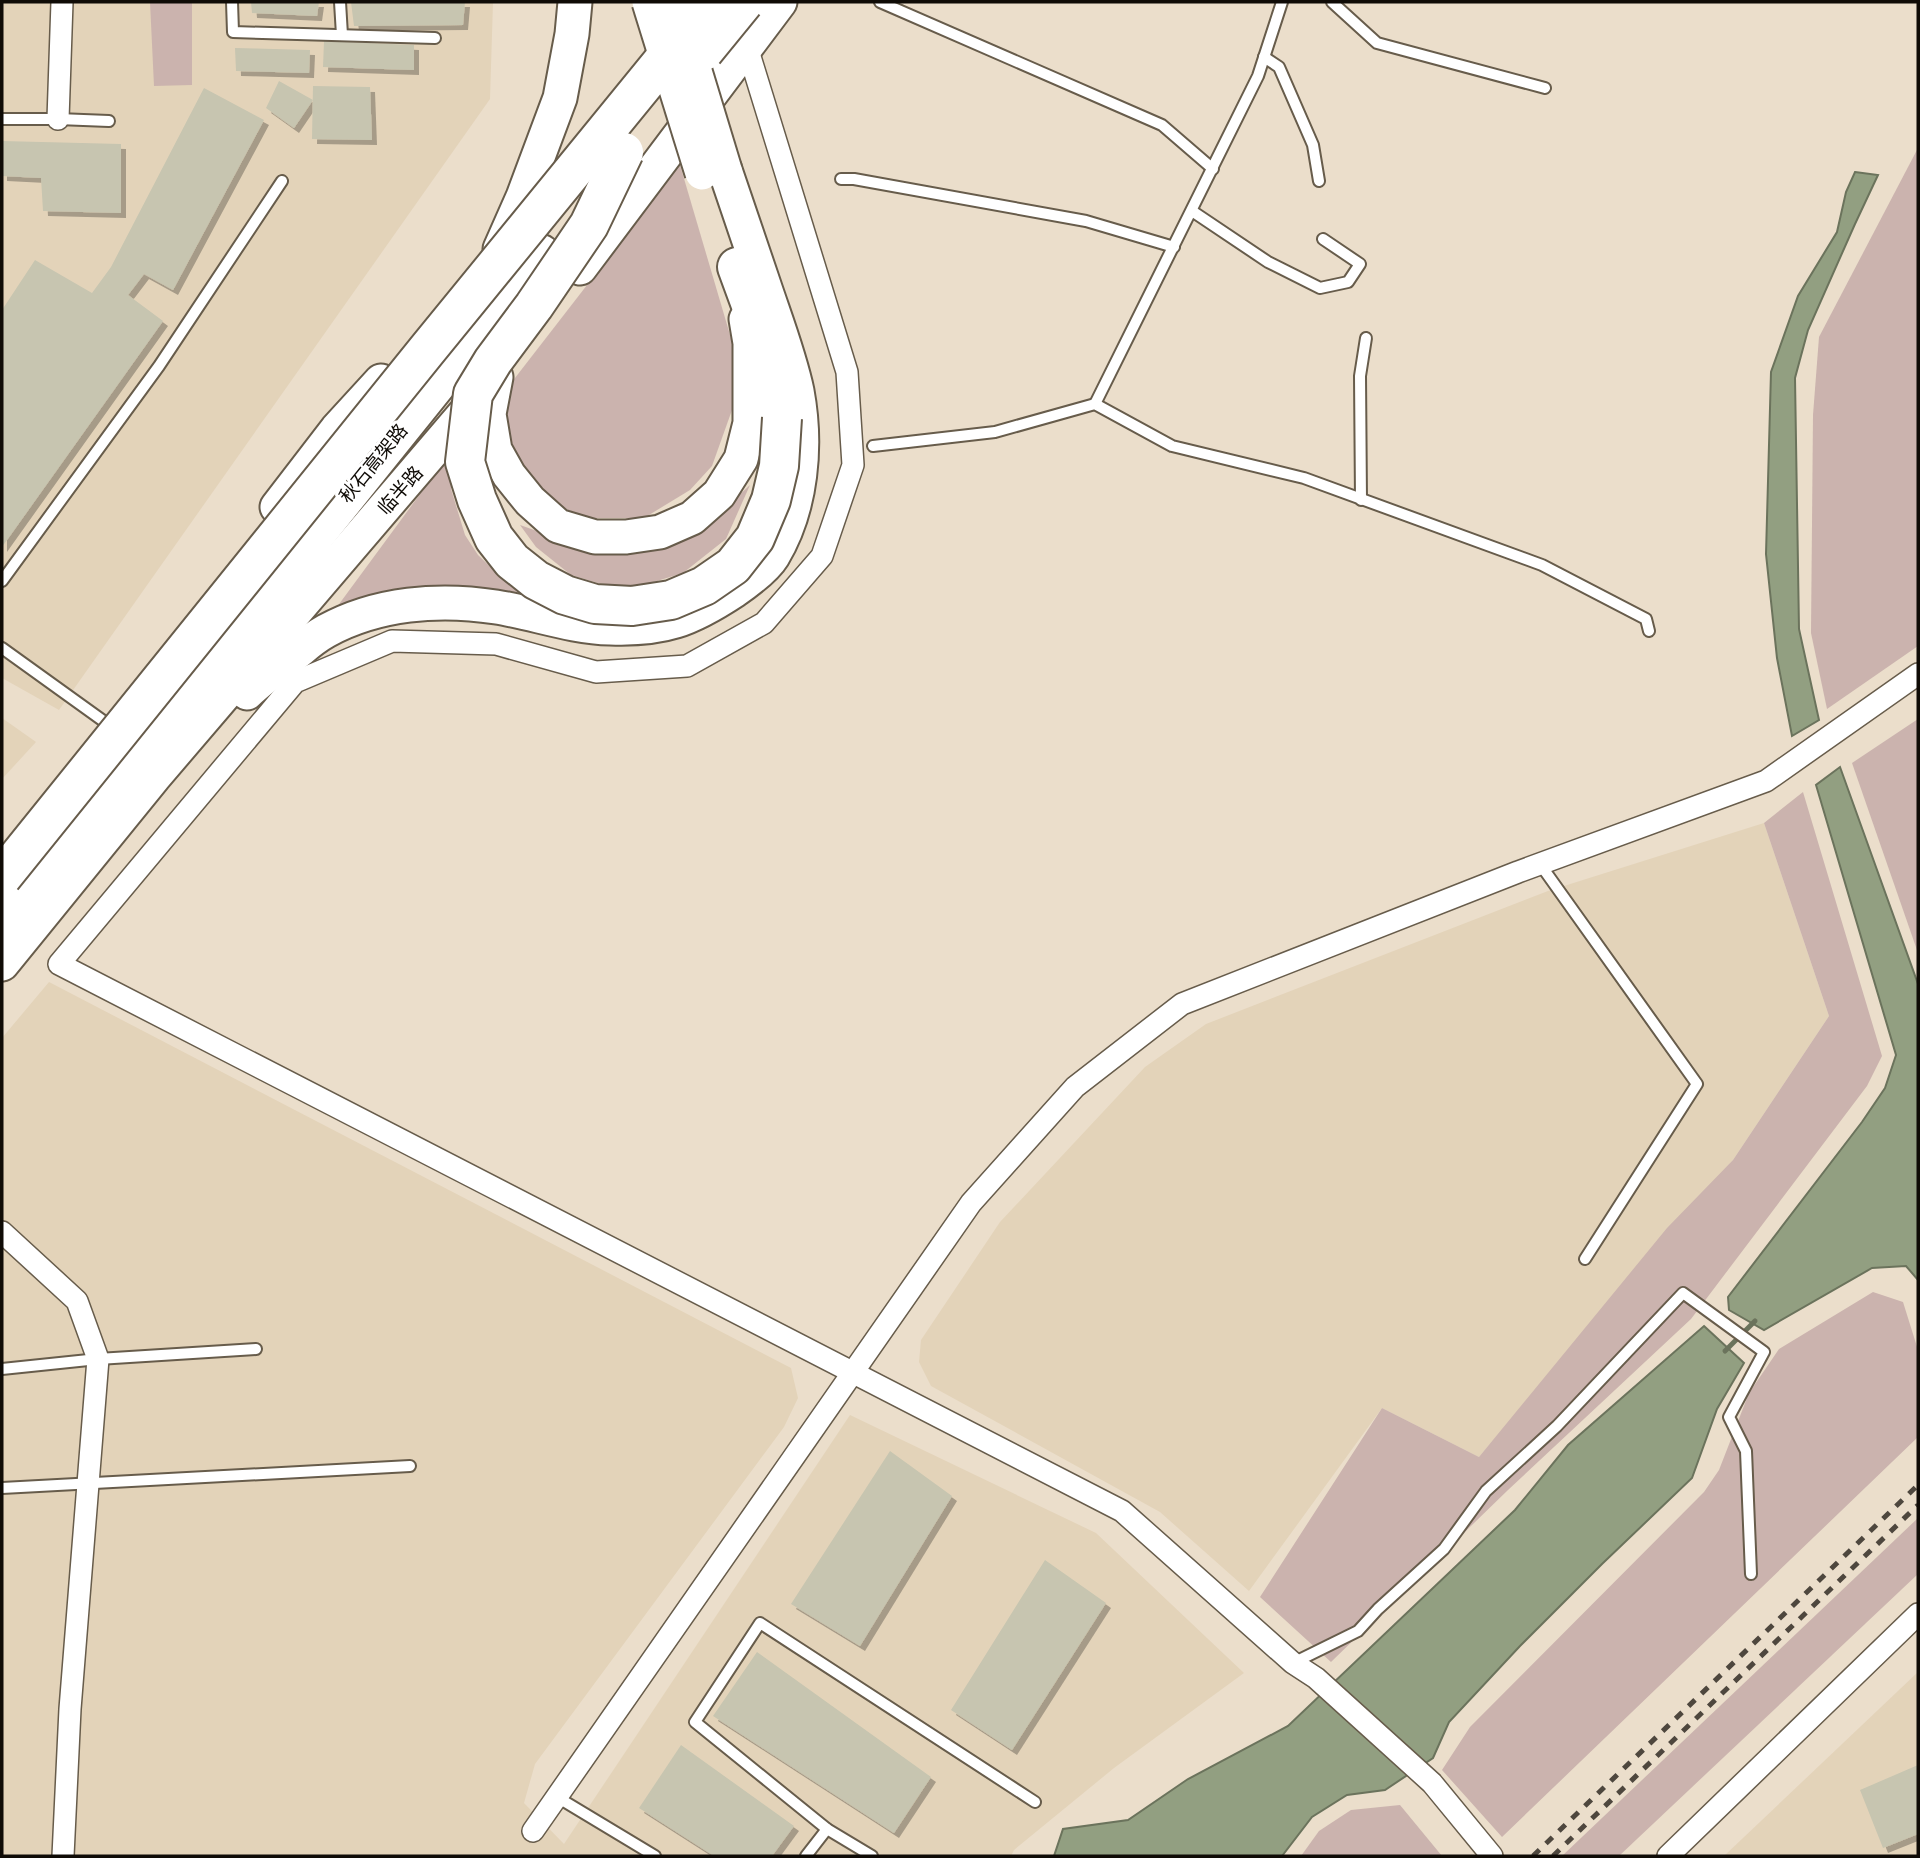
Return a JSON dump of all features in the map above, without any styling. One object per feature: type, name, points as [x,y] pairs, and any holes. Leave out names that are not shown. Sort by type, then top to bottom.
[{"type":"highway","name":"秋石高架路","points":[[2,877],[711,2]]},
{"type":"highway","name":"秋石高架路","points":[[2,925],[744,2]]},
{"type":"highway","points":[[624,152],[589,225],[493,361],[473,394],[466,462],[477,500],[494,538],[512,561],[536,580],[565,596],[595,604],[632,606],[671,600],[704,586],[733,566],[754,538],[771,500],[779,466],[782,418],[766,346],[737,267]]},
{"type":"main road","points":[[497,255],[523,197],[560,99],[575,2]]},
{"type":"main road","points":[[154,777],[261,680],[324,631],[359,616],[411,604],[457,601],[498,607],[570,624],[609,628],[654,628],[685,619],[716,603],[745,583],[772,558],[788,527],[797,493],[803,445],[797,390],[779,329],[713,171],[649,2]]},
{"type":"main road","points":[[496,377],[489,414],[495,450],[509,475],[530,501],[558,526],[595,537],[660,533],[692,519],[719,494],[741,459],[750,422],[750,343],[737,267],[674,2]]},
{"type":"main road","points":[[2,872],[109,725],[337,429],[497,255],[688,2]]},
{"type":"main road","name":"临半路","points":[[2,964],[154,777],[496,377],[780,2]]},
{"type":"street","points":[[58,119],[62,2]]},
{"type":"street","points":[[747,47],[847,372],[853,465],[822,556],[764,623],[687,666],[596,672],[496,644],[392,641],[295,682],[59,964],[1122,1511],[1432,1783],[1492,1856]]},
{"type":"street","points":[[533,1830],[971,1203],[1075,1087],[1182,1004],[1540,864],[1766,780],[1918,674]]},
{"type":"street","points":[[2,1232],[77,1301],[98,1359],[70,1709],[63,1856]]},
{"type":"street","points":[[1668,1856],[1918,1614]]},
{"type":"lane","points":[[232,2],[233,32],[435,38]]},
{"type":"lane","points":[[340,2],[342,35]]},
{"type":"lane","points":[[880,2],[1161,125],[1213,169]]},
{"type":"lane","points":[[1095,404],[1258,76],[1282,2]]},
{"type":"lane","points":[[1332,2],[1377,43],[1545,88]]},
{"type":"lane","points":[[1265,57],[1279,67],[1313,145],[1319,181]]},
{"type":"lane","points":[[2,119],[109,121]]},
{"type":"lane","points":[[841,179],[855,179],[1086,221],[1174,247]]},
{"type":"lane","points":[[2,581],[159,366],[282,181]]},
{"type":"lane","points":[[1192,211],[1268,262],[1320,288],[1348,282],[1360,264],[1323,239]]},
{"type":"lane","points":[[1361,500],[1360,376],[1366,338]]},
{"type":"lane","points":[[873,446],[995,432],[1095,404],[1172,446],[1304,478],[1542,565],[1646,619],[1648,631]]},
{"type":"lane","points":[[2,648],[109,725]]},
{"type":"lane","points":[[1540,864],[1697,1084],[1585,1259]]},
{"type":"lane","points":[[1293,1663],[1359,1632],[1378,1609],[1444,1549],[1486,1491],[1557,1426],[1683,1293],[1764,1352],[1729,1417],[1745,1451],[1751,1574]]},
{"type":"lane","points":[[2,1368],[256,1349]]},
{"type":"lane","points":[[2,1488],[410,1466]]},
{"type":"lane","points":[[872,1856],[827,1829],[695,1722],[760,1623],[1035,1802]]},
{"type":"lane","points":[[557,1797],[654,1856]]},
{"type":"lane","points":[[806,1856],[827,1829]]},
{"type":"shaded area","points":[[2,2],[493,2],[490,99],[59,710],[2,678]]},
{"type":"shaded area","points":[[150,2],[192,2],[192,85],[154,86]]},
{"type":"shaded area","points":[[1918,148],[1918,646],[1827,709],[1811,633],[1813,415],[1819,337]]},
{"type":"shaded area","points":[[680,165],[733,345],[738,377],[732,410],[712,466],[690,490],[644,518],[589,518],[553,504],[510,452],[506,426],[508,387]]},
{"type":"shaded area","points":[[1855,172],[1878,175],[1808,330],[1795,378],[1799,629],[1819,720],[1792,736],[1777,658],[1766,554],[1771,372],[1798,296],[1837,232],[1846,192]]},
{"type":"shaded area","points":[[451,452],[451,489],[465,535],[478,555],[503,579],[542,604],[334,611]]},
{"type":"shaded area","points":[[750,485],[726,539],[683,573],[634,588],[598,583],[571,575],[536,547],[520,525],[551,536],[708,524]]},
{"type":"shaded area","points":[[2,718],[36,742],[2,779]]},
{"type":"shaded area","points":[[1918,719],[1918,953],[1852,763]]},
{"type":"shaded area","points":[[1840,767],[1918,984],[1918,1280],[1906,1266],[1872,1268],[1764,1330],[1729,1310],[1728,1297],[1862,1122],[1885,1088],[1896,1055],[1816,785]]},
{"type":"shaded area","points":[[1803,792],[1882,1056],[1867,1086],[1691,1319],[1508,1490],[1331,1662],[1260,1597],[1382,1408],[1479,1457],[1667,1228],[1733,1160],[1829,1016],[1764,823]]},
{"type":"shaded area","points":[[1764,823],[1829,1016],[1733,1160],[1479,1457],[1382,1408],[1249,1591],[1160,1512],[931,1386],[919,1362],[921,1340],[1000,1222],[1145,1067],[1206,1024],[1548,891]]},
{"type":"shaded area","points":[[49,982],[791,1368],[798,1398],[784,1427],[535,1764],[524,1803],[564,1844],[850,1415],[1096,1533],[1244,1673],[1114,1768],[1014,1850],[1011,1856],[2,1856],[2,1038]]},
{"type":"shaded area","points":[[1873,1292],[1903,1302],[1918,1350],[1918,1437],[1502,1837],[1442,1770],[1470,1727],[1704,1492],[1719,1470],[1749,1393],[1779,1349]]},
{"type":"shaded area","points":[[1704,1326],[1744,1363],[1717,1409],[1692,1478],[1520,1646],[1449,1722],[1433,1758],[1385,1790],[1347,1795],[1312,1817],[1282,1856],[1054,1856],[1063,1829],[1128,1820],[1188,1779],[1288,1726],[1515,1510],[1568,1445]]},
{"type":"shaded area","points":[[1918,1518],[1918,1574],[1619,1856],[1562,1856]]},
{"type":"shaded area","points":[[1918,1672],[1918,1856],[1724,1856]]},
{"type":"shaded area","points":[[1400,1805],[1442,1856],[1301,1856],[1319,1831],[1351,1810]]},
{"type":"building","points":[[251,2],[319,2],[317,16],[252,13]]},
{"type":"building","points":[[351,2],[465,2],[463,25],[354,26]]},
{"type":"building","points":[[324,41],[414,45],[414,70],[323,67]]},
{"type":"building","points":[[235,48],[310,50],[309,73],[236,71]]},
{"type":"building","points":[[279,81],[313,100],[294,128],[266,108]]},
{"type":"building","points":[[313,86],[370,87],[372,140],[312,139]]},
{"type":"building","points":[[204,88],[264,120],[173,290],[144,274],[128,295],[163,321],[2,547],[2,310],[35,260],[92,293],[111,267]]},
{"type":"building","points":[[2,141],[121,144],[121,213],[43,211],[41,178],[2,176]]},
{"type":"building","points":[[890,1451],[952,1496],[860,1646],[791,1604]]},
{"type":"building","points":[[1045,1560],[1106,1603],[1012,1750],[951,1710]]},
{"type":"building","points":[[757,1652],[931,1777],[894,1833],[713,1716]]},
{"type":"building","points":[[681,1745],[794,1826],[772,1856],[714,1856],[639,1808]]},
{"type":"building","points":[[1918,1765],[1918,1834],[1883,1848],[1860,1790]]},
{"type":"waterway","points":[[1725,1351],[1755,1321]]},
{"type":"railway","points":[[1533,1856],[1918,1485]]},
{"type":"railway","points":[[1553,1856],[1918,1505]]}]
